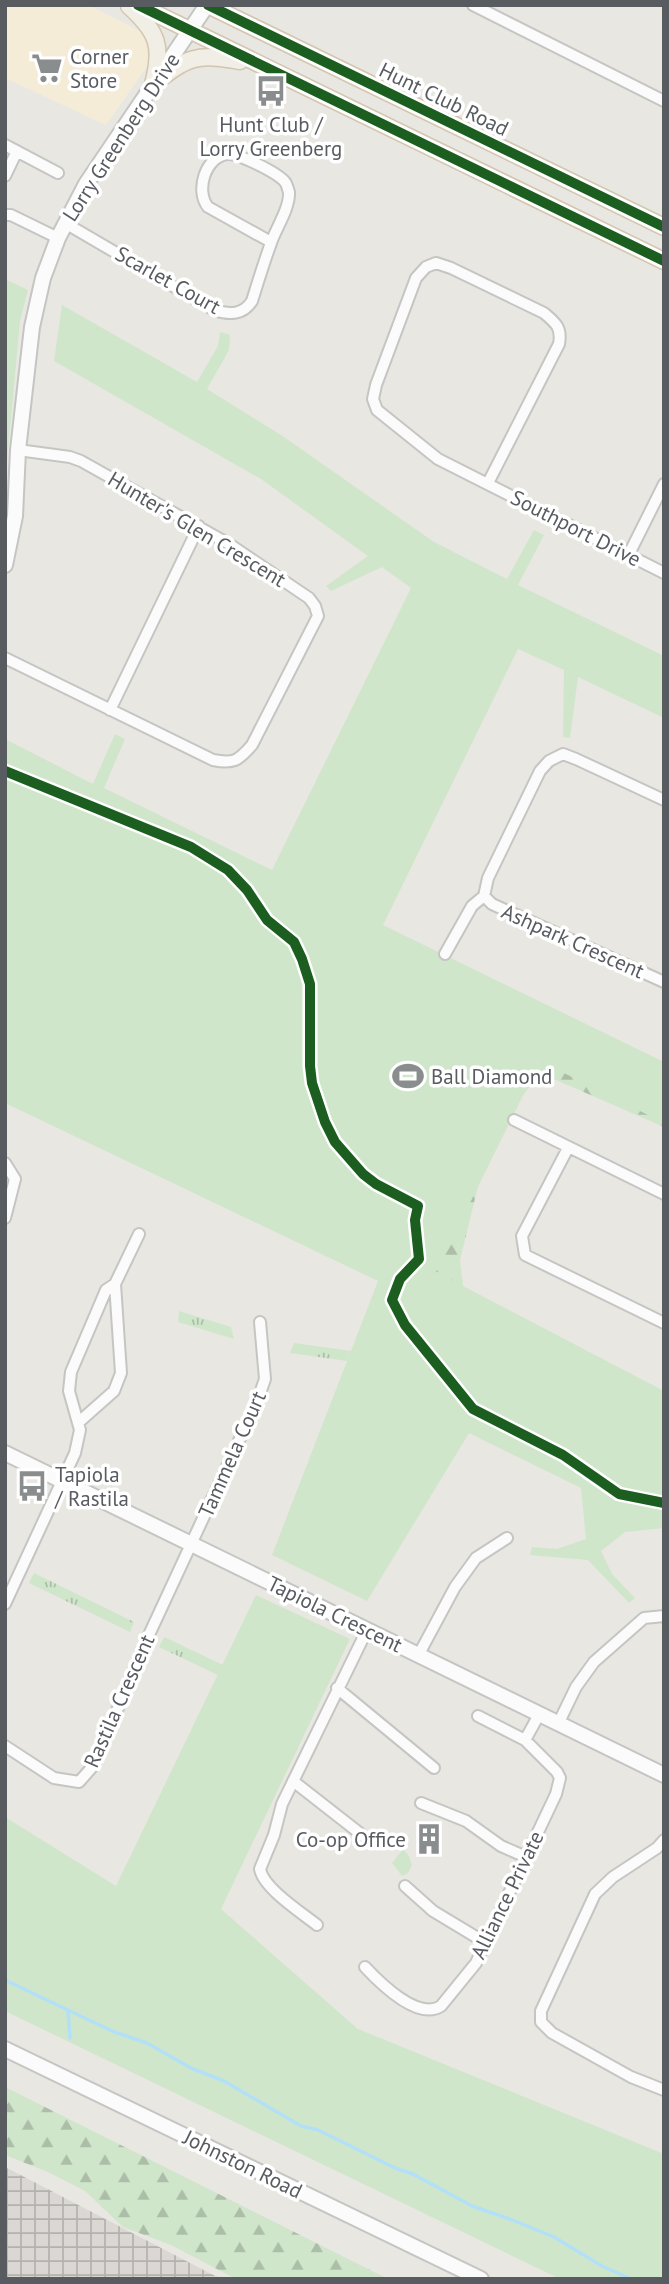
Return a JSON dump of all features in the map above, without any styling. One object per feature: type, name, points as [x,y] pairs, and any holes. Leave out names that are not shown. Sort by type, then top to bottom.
[{"type":"main road","points":[[128,5],[150,27],[157,43],[159,58],[153,84]]},
{"type":"main road","points":[[138,5],[664,261]]},
{"type":"main road","name":"Hunt Club Road","points":[[208,5],[664,227]]},
{"type":"main road","points":[[153,84],[178,65],[200,57],[261,66]]},
{"type":"street","name":"Lorry Greenberg Drive","points":[[5,565],[15,516],[19,450],[35,311],[43,278],[58,238],[86,184],[208,5]]},
{"type":"street","points":[[473,5],[664,101]]},
{"type":"street","points":[[5,145],[58,173]]},
{"type":"street","points":[[5,176],[17,151]]},
{"type":"street","name":"Scarlet Court","points":[[65,223],[214,310],[236,313],[247,309],[289,199],[289,190],[285,181],[240,155],[220,156],[213,162],[201,186],[204,201],[208,207],[271,242]]},
{"type":"street","points":[[5,215],[11,215],[58,238]]},
{"type":"street","name":"Southport Drive","points":[[488,483],[559,344],[561,334],[555,322],[544,313],[436,263],[426,267],[416,278],[373,399],[383,417],[438,459],[664,573]]},
{"type":"street","name":"Hunter's Glen Crescent","points":[[5,658],[213,760],[230,763],[242,757],[252,745],[318,616],[316,606],[309,598],[199,526],[81,461],[19,450]]},
{"type":"street","points":[[628,556],[664,484]]},
{"type":"street","points":[[110,710],[199,526]]},
{"type":"street","name":"Ashpark Crescent","points":[[444,954],[472,906],[484,896],[488,878],[540,771],[549,761],[563,754],[664,800]]},
{"type":"street","name":"Ashpark Crescent","points":[[484,896],[492,904],[664,982]]},
{"type":"street","points":[[514,1120],[664,1194]]},
{"type":"street","points":[[568,1148],[522,1237],[524,1255],[664,1324]]},
{"type":"street","points":[[5,1163],[15,1179],[5,1218]]},
{"type":"street","points":[[79,1422],[114,1391],[121,1373],[115,1284],[139,1234]]},
{"type":"street","points":[[5,1604],[75,1453],[79,1422],[69,1391],[71,1372],[106,1290],[115,1284]]},
{"type":"street","name":"Tammela Court","points":[[193,1543],[257,1402],[265,1378],[260,1322]]},
{"type":"street","name":"Tapiola Crescent","points":[[5,1453],[664,1775]]},
{"type":"street","points":[[419,1654],[455,1587],[476,1558],[507,1538]]},
{"type":"street","name":"Rastila Crescent","points":[[5,1746],[54,1778],[79,1782],[94,1765],[148,1637],[193,1543]]},
{"type":"street","points":[[559,1722],[576,1687],[594,1662],[644,1618],[664,1616]]},
{"type":"street","points":[[317,1924],[289,1903],[261,1874],[260,1869],[274,1836],[282,1804],[367,1630]]},
{"type":"street","points":[[337,1688],[434,1768]]},
{"type":"street","points":[[525,1740],[540,1713]]},
{"type":"street","name":"Alliance Private","points":[[365,1967],[382,1986],[400,1998],[426,2010],[435,2010],[442,2006],[470,1971],[486,1943],[556,1794],[560,1778],[525,1740],[478,1716]]},
{"type":"street","points":[[293,1781],[371,1842]]},
{"type":"street","points":[[421,1803],[466,1821],[501,1846],[526,1857]]},
{"type":"street","points":[[664,1840],[657,1848],[613,1877],[595,1894],[540,2018],[552,2033],[631,2077],[664,2090]]},
{"type":"street","points":[[405,1886],[433,1911],[486,1943]]},
{"type":"street","name":"Johnston Road","points":[[5,2049],[481,2279]]},
{"type":"shaded area","points":[[5,5],[88,5],[142,32],[148,47],[149,64],[106,125],[5,78]]},
{"type":"shaded area","points":[[5,2167],[221,2279],[5,2279]]},
{"type":"green space","points":[[5,279],[28,290],[20,321],[5,483]]},
{"type":"green space","points":[[62,305],[197,382],[218,346],[220,332],[230,335],[229,350],[207,389],[284,437],[434,542],[507,579],[534,530],[544,535],[518,585],[664,656],[664,718],[578,677],[570,738],[563,737],[564,670],[518,649],[383,925],[664,1062],[664,1123],[540,1061],[436,1272],[664,1391],[664,1528],[625,1532],[601,1551],[612,1574],[635,1598],[629,1603],[588,1560],[530,1555],[532,1547],[557,1549],[586,1539],[581,1488],[469,1433],[367,1601],[272,1555],[378,1281],[5,1103],[5,739],[93,784],[115,734],[125,739],[104,788],[272,870],[411,588],[382,567],[331,591],[326,586],[368,556],[261,479],[54,361]]},
{"type":"green space","points":[[521,1051],[664,1096],[664,1127],[540,1073],[508,1115],[479,1182],[460,1260],[464,1294],[437,1285],[424,1239]]},
{"type":"green space","points":[[179,1311],[231,1327],[234,1339],[178,1322]]},
{"type":"green space","points":[[294,1343],[351,1351],[347,1361],[290,1353]]},
{"type":"green space","points":[[34,1573],[134,1622],[130,1632],[29,1583]]},
{"type":"green space","points":[[256,1595],[350,1639],[221,1909],[358,2029],[664,2154],[664,2279],[560,2279],[5,2011],[5,1817],[116,1886]]},
{"type":"green space","points":[[164,1637],[223,1665],[218,1675],[159,1647]]},
{"type":"green space","points":[[403,1849],[412,1865],[408,1873],[402,1876],[392,1863]]},
{"type":"green space","points":[[5,2087],[388,2279],[236,2279],[171,2245],[123,2227],[85,2191],[48,2172],[5,2155]]},
{"type":"waterway","points":[[5,1980],[112,2031],[147,2043],[191,2068],[224,2081],[301,2126],[318,2130],[395,2168],[413,2174],[472,2206],[554,2237],[602,2266],[631,2279]]},
{"type":"waterway","points":[[68,2012],[70,2038]]},
{"type":"cycle path","points":[[138,5],[664,261]]},
{"type":"cycle path","points":[[208,5],[664,227]]},
{"type":"cycle path","points":[[5,771],[191,847],[228,870],[247,890],[267,920],[294,942],[310,984],[310,1066],[312,1083],[325,1122],[335,1142],[363,1174],[376,1184],[418,1206],[415,1220],[419,1259],[400,1279],[392,1300],[405,1325],[473,1409],[563,1455],[619,1494],[664,1503]]},
{"type":"place","name":"Corner Store","points":[[47,68]]},
{"type":"place","name":"Hunt Club / Lorry Greenberg","points":[[271,91]]},
{"type":"place","name":"Ball Diamond","points":[[408,1076]]},
{"type":"place","name":"Tapiola / Rastila","points":[[32,1486]]},
{"type":"place","name":"Co-op Office","points":[[429,1839]]}]
